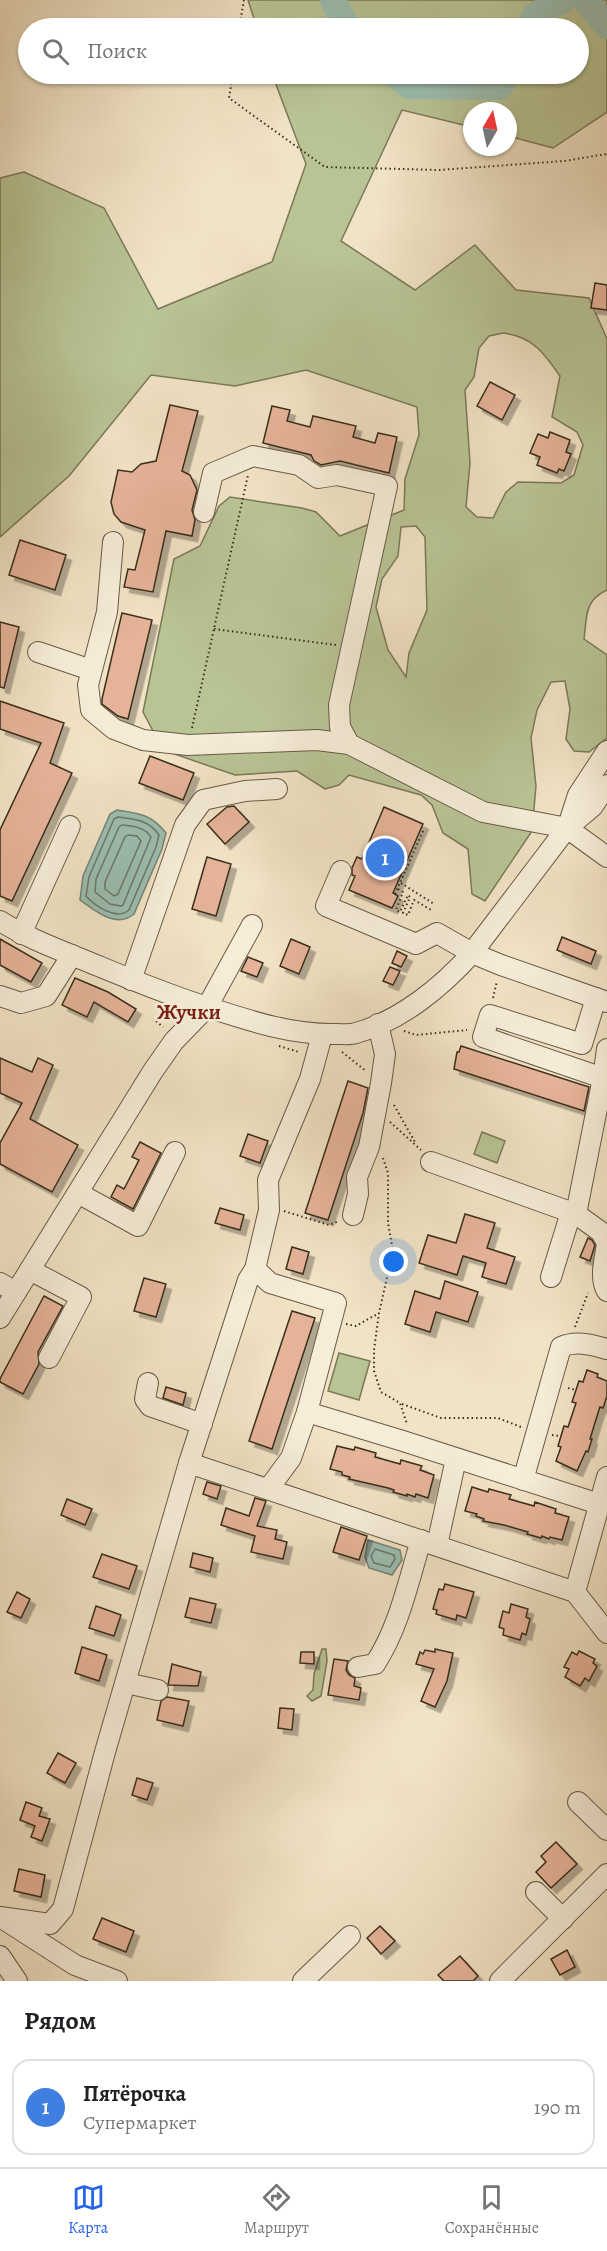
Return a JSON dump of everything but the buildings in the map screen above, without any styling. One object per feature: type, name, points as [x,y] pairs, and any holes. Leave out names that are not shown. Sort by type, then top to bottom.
[{"type":"street","points":[[204,512],[213,473],[253,456],[299,465],[318,478],[337,475],[387,486],[339,705],[340,727],[349,744]]},
{"type":"street","points":[[113,542],[107,612],[88,685],[91,711],[114,729],[143,740],[188,745],[317,740],[349,744],[483,812],[567,828],[607,856]]},
{"type":"street","points":[[38,652],[91,670]]},
{"type":"street","points":[[567,828],[578,795],[607,751]]},
{"type":"street","points":[[0,921],[21,934],[170,996],[267,1027],[322,1035],[354,1034],[421,1001],[459,967],[567,828],[593,806],[607,785]]},
{"type":"street","points":[[131,980],[185,825],[203,800],[246,791],[277,789]]},
{"type":"street","points":[[21,934],[70,826]]},
{"type":"street","points":[[341,871],[326,906],[416,944],[437,933],[472,953],[501,965],[602,1000],[582,1044],[489,1016],[483,1037],[603,1078]]},
{"type":"street","points":[[0,1318],[8,1288],[30,1270],[153,1071],[174,1041],[207,1007],[252,925]]},
{"type":"street","points":[[0,996],[21,1003],[46,996],[72,955]]},
{"type":"street","points":[[353,1215],[358,1194],[357,1177],[369,1146],[385,1054],[378,1024]]},
{"type":"street","points":[[0,1917],[50,1924],[63,1910],[99,1750],[126,1683],[189,1463],[248,1280],[255,1269],[269,1210],[268,1180],[310,1079],[322,1035]]},
{"type":"street","points":[[551,1277],[568,1222],[576,1214],[601,1123],[607,1049]]},
{"type":"street","points":[[78,1193],[138,1226],[175,1152]]},
{"type":"street","points":[[431,1162],[576,1214],[601,1232],[607,1244],[603,1272],[604,1289],[607,1291]]},
{"type":"street","points":[[255,1269],[270,1282],[336,1303],[307,1412],[291,1458],[269,1488]]},
{"type":"street","points":[[30,1270],[81,1297],[49,1358]]},
{"type":"street","points":[[523,1480],[561,1347],[568,1343],[587,1344],[607,1349]]},
{"type":"street","points":[[148,1383],[145,1399],[150,1406],[202,1424]]},
{"type":"street","points":[[307,1412],[599,1504]]},
{"type":"street","points":[[358,1667],[375,1664],[387,1646],[429,1543],[456,1459]]},
{"type":"street","points":[[189,1463],[574,1592],[607,1633]]},
{"type":"street","points":[[574,1592],[607,1478]]},
{"type":"street","points":[[126,1683],[158,1690]]},
{"type":"street","points":[[578,1802],[607,1830]]},
{"type":"street","points":[[500,1981],[607,1874]]},
{"type":"street","points":[[536,1892],[563,1919]]},
{"type":"street","points":[[0,1917],[75,1965],[117,1981]]},
{"type":"street","points":[[303,1981],[350,1936]]},
{"type":"street","points":[[0,1956],[17,1981]]},
{"type":"path","points":[[241,18],[244,0]]},
{"type":"path","points":[[231,84],[229,98],[325,167],[439,170],[564,161],[607,153]]},
{"type":"path","points":[[188,745],[253,456]]},
{"type":"path","points":[[214,629],[352,647]]},
{"type":"path","points":[[395,894],[424,829]]},
{"type":"path","points":[[400,883],[434,904]]},
{"type":"path","points":[[398,889],[403,892],[396,910],[400,912],[408,895],[410,897],[403,913],[408,915],[414,900],[433,911]]},
{"type":"path","points":[[378,1024],[416,1035],[465,1031],[489,1016],[501,965]]},
{"type":"path","points":[[271,1044],[302,1053]]},
{"type":"path","points":[[377,1110],[416,1144],[431,1162]]},
{"type":"path","points":[[380,1150],[388,1173],[388,1223],[393,1251],[379,1313],[374,1350],[374,1371],[381,1392],[400,1403],[441,1418],[498,1418],[536,1433]]},
{"type":"path","points":[[269,1210],[289,1212],[329,1225],[353,1215]]},
{"type":"path","points":[[332,1321],[356,1326],[379,1313]]},
{"type":"path","points":[[400,1403],[408,1422],[402,1441]]},
{"type":"green space","points":[[248,0],[607,0],[607,112],[553,148],[517,138],[517,102],[463,102],[463,125],[402,110],[341,241],[415,290],[475,245],[516,290],[589,298],[607,339],[607,590],[590,604],[584,639],[607,655],[607,738],[589,752],[574,751],[566,739],[570,709],[565,681],[551,682],[537,710],[531,738],[536,786],[532,831],[485,901],[472,894],[468,849],[443,833],[432,805],[421,795],[349,775],[339,785],[325,789],[297,771],[235,775],[163,750],[143,712],[174,559],[200,546],[219,506],[230,497],[302,508],[316,512],[340,536],[404,510],[405,479],[419,435],[417,407],[306,370],[235,386],[151,375],[69,476],[0,537],[0,178],[24,172],[104,208],[158,309],[272,262],[306,164],[276,84],[589,84],[589,18],[254,18]],"holes":[[[503,333],[522,338],[543,353],[560,376],[552,417],[577,432],[583,445],[574,475],[561,483],[518,482],[506,492],[493,518],[477,517],[466,507],[470,463],[465,390],[474,377],[479,348],[489,336]],[[416,526],[425,537],[427,610],[409,653],[406,677],[388,650],[376,607],[382,579],[398,556],[401,527]]]},
{"type":"green space","points":[[482,1132],[505,1141],[497,1163],[474,1154]]},
{"type":"green space","points":[[339,1353],[370,1361],[359,1400],[328,1391]]},
{"type":"green space","points":[[322,1649],[326,1649],[327,1661],[321,1696],[312,1701],[307,1696],[313,1690],[314,1674]]},
{"type":"water","points":[[117,810],[150,818],[166,833],[162,849],[134,914],[120,920],[106,917],[80,900],[83,876],[110,814]]},
{"type":"water","points":[[368,1540],[400,1550],[402,1560],[392,1575],[369,1568],[365,1557]]},
{"type":"waterway","points":[[333,0],[343,18]]},
{"type":"waterway","points":[[534,18],[535,15],[564,0]]},
{"type":"waterway","points":[[585,0],[607,26]]},
{"type":"waterway","points":[[406,84],[409,86],[500,87],[502,84]]},
{"type":"place","name":"Пятёрочка","points":[[385,858]]},
{"type":"district","name":"Жучки","points":[[189,1012]]}]
